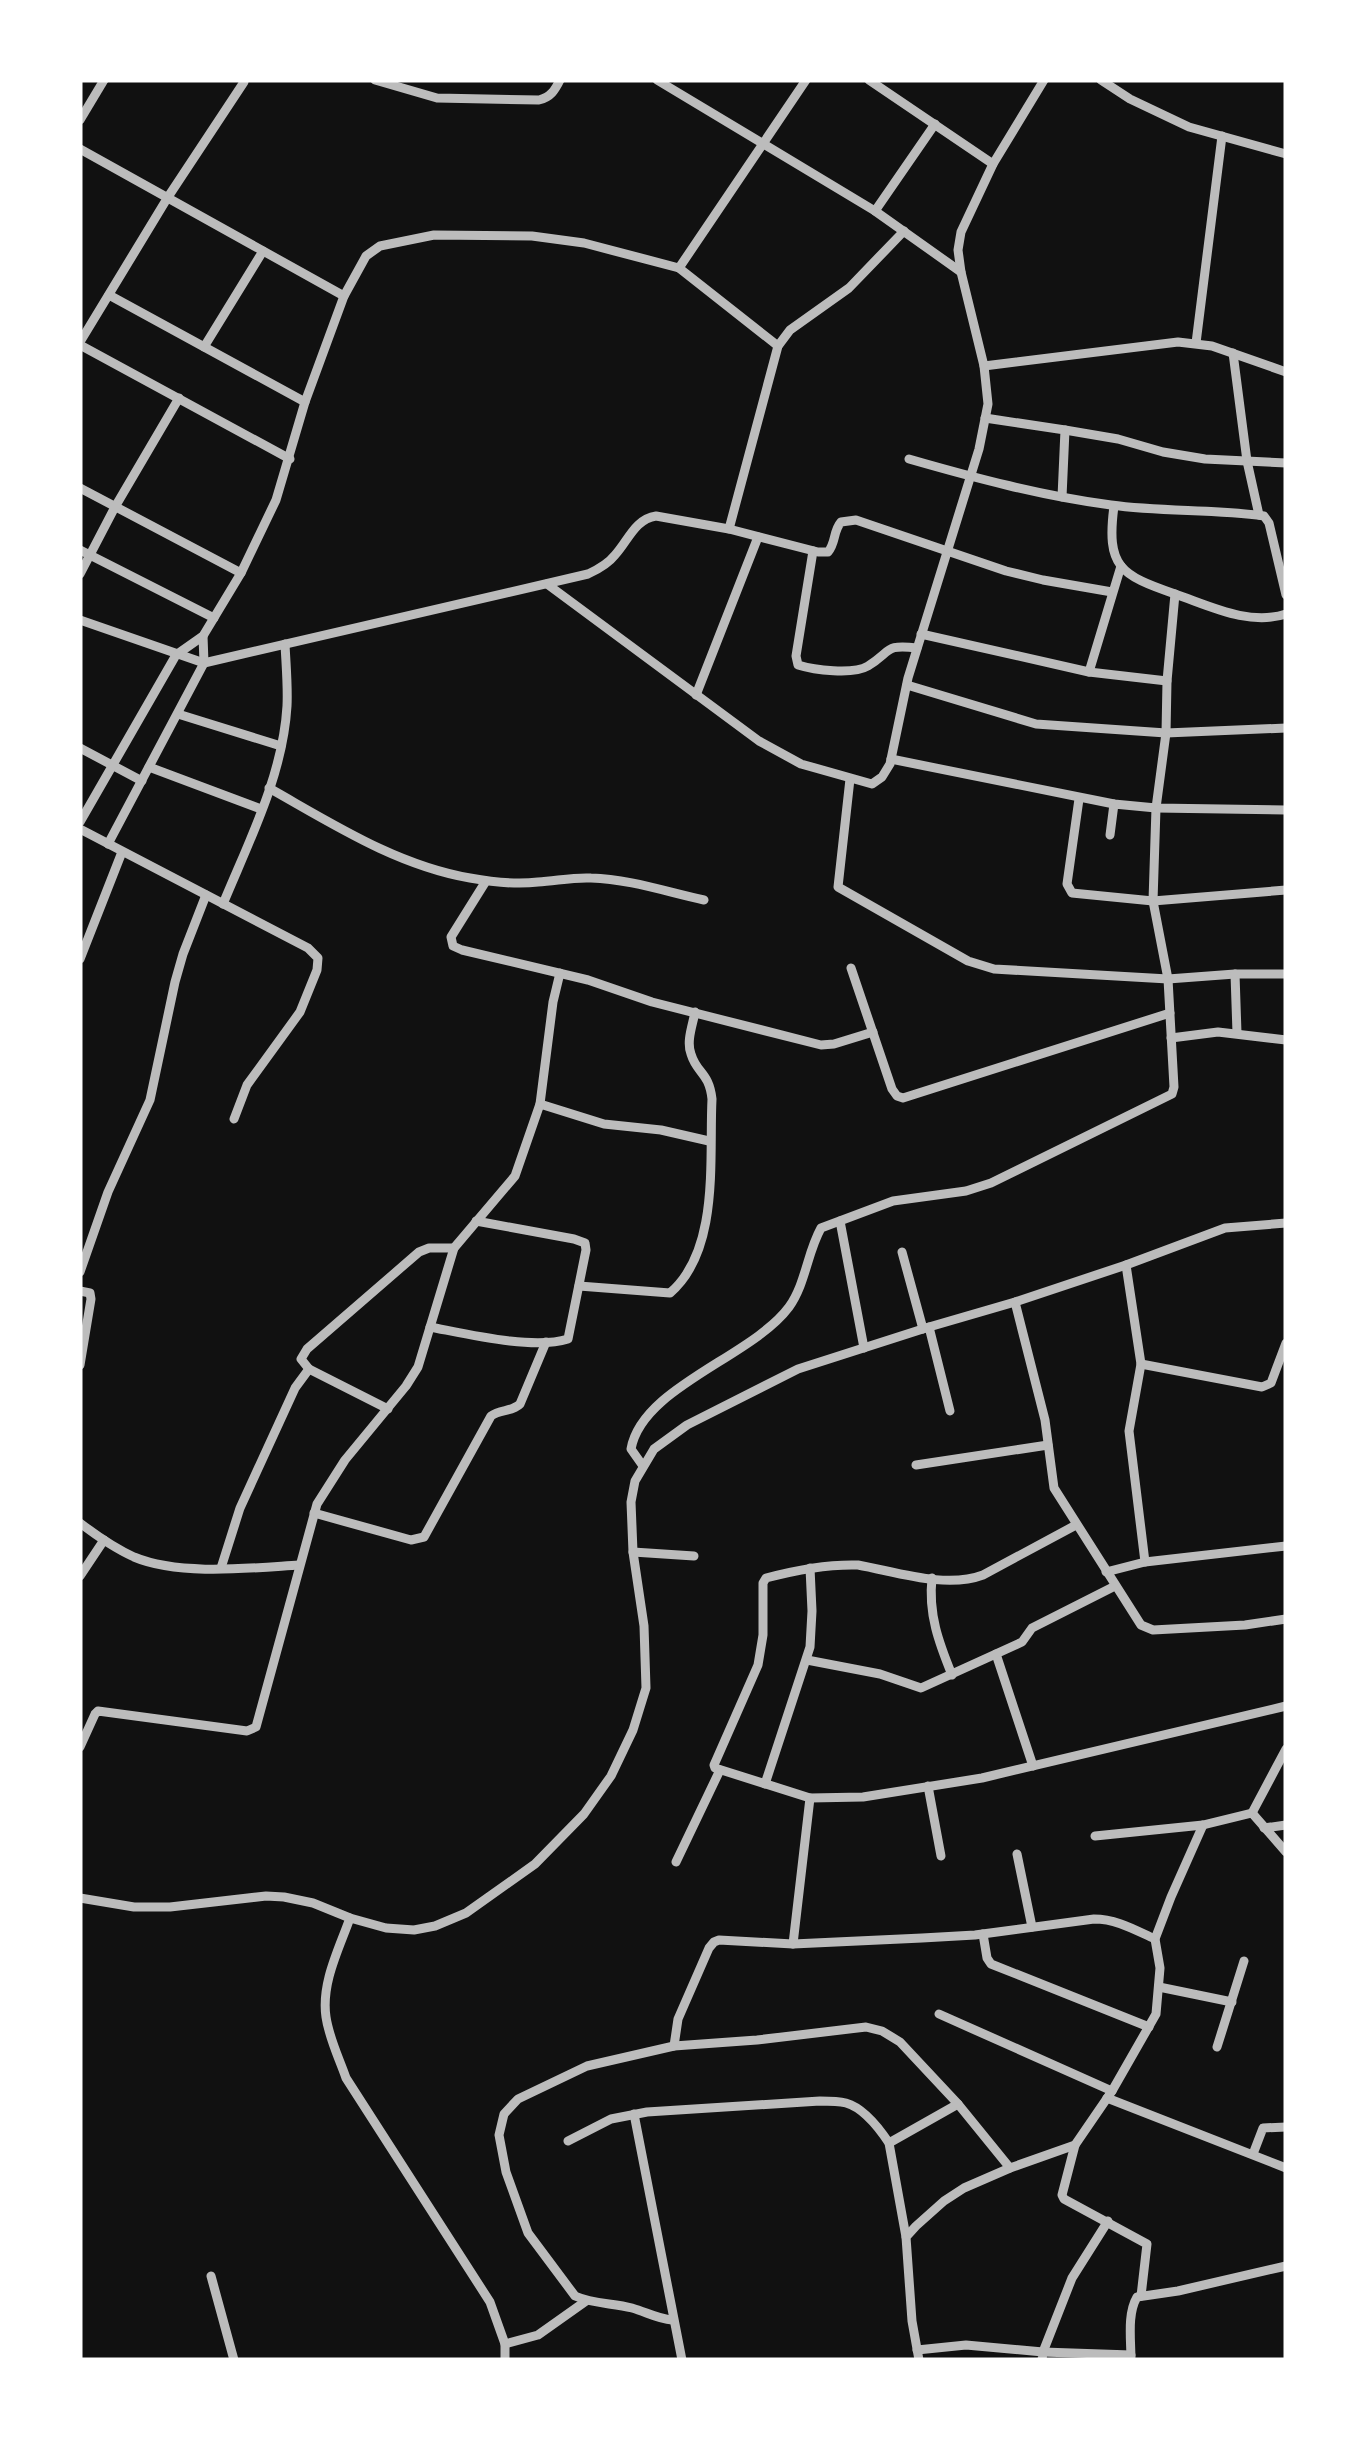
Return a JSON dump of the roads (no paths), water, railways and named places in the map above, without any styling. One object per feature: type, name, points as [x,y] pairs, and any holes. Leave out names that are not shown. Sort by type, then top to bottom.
[{"type":"street","points":[[80,120],[104,80]]},
{"type":"street","points":[[375,80],[437,98],[540,100],[553,93],[560,80]]},
{"type":"street","points":[[657,80],[875,211],[961,272]]},
{"type":"street","points":[[678,268],[806,80]]},
{"type":"street","points":[[869,80],[993,164]]},
{"type":"street","points":[[548,584],[759,742],[801,764],[850,779],[872,784],[882,777],[891,759],[906,685],[986,418],[984,366],[958,250],[961,232],[993,164],[1044,80]]},
{"type":"street","points":[[1101,80],[1130,99],[1189,127],[1286,154]]},
{"type":"street","points":[[244,82],[168,197],[80,344],[290,459]]},
{"type":"street","points":[[875,211],[935,124]]},
{"type":"street","points":[[1196,343],[1222,136]]},
{"type":"street","points":[[80,148],[344,296]]},
{"type":"street","points":[[730,529],[778,346],[790,330],[849,288],[904,232]]},
{"type":"street","points":[[234,1118],[247,1085],[300,1012],[318,958],[308,948],[122,852],[80,826],[176,655],[203,636],[242,574],[276,500],[344,296],[366,256],[380,246],[434,236],[532,236],[584,243],[678,268],[778,346]]},
{"type":"street","points":[[204,347],[263,250]]},
{"type":"street","points":[[109,295],[306,402]]},
{"type":"street","points":[[984,366],[1178,342],[1234,353],[1286,372]]},
{"type":"street","points":[[1234,353],[1246,461],[1259,516]]},
{"type":"street","points":[[80,574],[85,553],[179,398]]},
{"type":"street","points":[[986,418],[1118,439],[1205,459],[1286,463]]},
{"type":"street","points":[[1062,497],[1064,430]]},
{"type":"street","points":[[910,459],[970,476],[1114,506],[1267,518],[1286,595]]},
{"type":"street","points":[[80,488],[242,574]]},
{"type":"street","points":[[1114,506],[1112,551],[1135,579],[1236,614],[1258,618],[1286,614]]},
{"type":"street","points":[[80,620],[204,664],[588,574],[614,557],[640,522],[656,516],[828,552],[840,522],[856,520],[1043,580],[1112,592]]},
{"type":"street","points":[[696,695],[758,537]]},
{"type":"street","points":[[813,551],[796,656],[798,664],[850,671],[869,666],[890,648],[917,648]]},
{"type":"street","points":[[85,553],[214,618]]},
{"type":"street","points":[[1089,672],[1121,566]]},
{"type":"street","points":[[643,1466],[631,1449],[641,1423],[664,1400],[768,1328],[789,1306],[821,1228],[893,1200],[966,1191],[991,1182],[1170,1096],[1174,1088],[1168,979],[1153,901],[1156,808],[1176,594]]},
{"type":"street","points":[[921,634],[1089,672],[1167,681]]},
{"type":"street","points":[[108,844],[204,664],[203,636]]},
{"type":"street","points":[[223,904],[262,809],[281,746],[286,706],[285,644]]},
{"type":"street","points":[[906,685],[1036,724],[1166,733],[1286,728]]},
{"type":"street","points":[[178,714],[281,746]]},
{"type":"street","points":[[80,748],[142,780]]},
{"type":"street","points":[[891,759],[1114,804],[1286,810]]},
{"type":"street","points":[[149,767],[262,809]]},
{"type":"street","points":[[850,779],[837,883],[843,892],[968,961],[994,969],[1168,979],[1286,974]]},
{"type":"street","points":[[269,788],[365,842],[405,860],[466,878],[536,883],[596,878],[704,900]]},
{"type":"street","points":[[1079,798],[1067,884],[1078,895],[1153,901],[1286,890]]},
{"type":"street","points":[[1110,835],[1114,804]]},
{"type":"street","points":[[80,959],[122,852]]},
{"type":"street","points":[[486,881],[453,931],[453,946],[821,1046],[873,1032]]},
{"type":"street","points":[[80,1272],[108,1192],[150,1100],[175,982],[206,895]]},
{"type":"street","points":[[851,968],[892,1089],[904,1098],[1170,1013]]},
{"type":"street","points":[[80,1747],[98,1711],[254,1729],[316,1504],[345,1460],[418,1367],[454,1248],[515,1176],[540,1104],[560,973]]},
{"type":"street","points":[[1234,974],[1237,1033]]},
{"type":"street","points":[[579,1286],[662,1293],[674,1290],[693,1265],[710,1199],[710,1086],[689,1045],[695,1012]]},
{"type":"street","points":[[1171,1038],[1218,1032],[1286,1040]]},
{"type":"street","points":[[540,1104],[604,1124],[661,1130],[710,1141]]},
{"type":"street","points":[[430,1327],[546,1342],[568,1338],[585,1243],[476,1221]]},
{"type":"street","points":[[840,1221],[864,1348]]},
{"type":"street","points":[[80,1898],[152,1907],[284,1897],[313,1902],[386,1928],[414,1930],[466,1913],[535,1864],[584,1814],[611,1776],[633,1730],[646,1688],[644,1626],[630,1502],[635,1481],[654,1449],[736,1398],[798,1369],[1126,1266],[1225,1228],[1286,1223]]},
{"type":"street","points":[[388,1409],[310,1369],[301,1359],[307,1348],[406,1261],[430,1248],[454,1248]]},
{"type":"street","points":[[902,1252],[950,1411]]},
{"type":"street","points":[[1126,1266],[1141,1364],[1129,1432],[1145,1562]]},
{"type":"street","points":[[80,1291],[90,1293],[91,1299],[80,1365]]},
{"type":"street","points":[[1015,1302],[1046,1420],[1054,1488],[1141,1625],[1245,1625],[1286,1619]]},
{"type":"street","points":[[314,1513],[412,1540],[424,1538],[490,1416],[520,1404],[546,1342]]},
{"type":"street","points":[[1141,1364],[1262,1387],[1271,1383],[1286,1343]]},
{"type":"street","points":[[221,1568],[240,1508],[295,1388],[310,1369]]},
{"type":"street","points":[[916,1465],[1048,1445]]},
{"type":"street","points":[[80,1524],[137,1558],[164,1565],[299,1565]]},
{"type":"street","points":[[1076,1525],[968,1581],[858,1565],[810,1568],[764,1580],[758,1665],[715,1768],[810,1798],[863,1798],[982,1778],[1286,1706]]},
{"type":"street","points":[[80,1576],[104,1540]]},
{"type":"street","points":[[1106,1572],[1145,1562],[1286,1546]]},
{"type":"street","points":[[634,1552],[694,1556]]},
{"type":"street","points":[[766,1784],[807,1660],[812,1634],[810,1568]]},
{"type":"street","points":[[932,1578],[933,1622],[952,1675]]},
{"type":"street","points":[[807,1660],[880,1674],[921,1688],[1025,1640],[1032,1628],[1116,1586]]},
{"type":"street","points":[[996,1654],[1034,1766]]},
{"type":"street","points":[[1096,1836],[1202,1826],[1252,1813],[1286,1749]]},
{"type":"street","points":[[676,1862],[720,1770]]},
{"type":"street","points":[[928,1786],[941,1856]]},
{"type":"street","points":[[793,1944],[810,1798]]},
{"type":"street","points":[[1252,1813],[1286,1852]]},
{"type":"street","points":[[1264,1828],[1286,1825]]},
{"type":"street","points":[[1141,2296],[1147,2244],[1064,2199],[1062,2190],[1075,2145],[1156,2014],[1160,1968],[1156,1939],[1202,1826]]},
{"type":"street","points":[[1017,1854],[1032,1927]]},
{"type":"street","points":[[350,1918],[327,1984],[326,2016],[331,2037],[346,2078],[490,2302],[505,2344],[505,2360]]},
{"type":"street","points":[[674,2046],[678,2019],[714,1942],[724,1939],[793,1944],[982,1934],[1108,1919],[1156,1939]]},
{"type":"street","points":[[982,1934],[991,1964],[1149,2027]]},
{"type":"street","points":[[1217,2047],[1244,1961]]},
{"type":"street","points":[[1160,1986],[1232,2002]]},
{"type":"street","points":[[939,2014],[1109,2094],[1286,2168]]},
{"type":"street","points":[[672,2320],[575,2296],[528,2233],[506,2172],[499,2135],[504,2114],[518,2100],[587,2066],[674,2046],[866,2027],[900,2042],[1010,2168]]},
{"type":"street","points":[[568,2141],[612,2119],[634,2114],[820,2101],[846,2103],[860,2110],[889,2143],[906,2237],[918,2355],[966,2345],[1042,2356],[1131,2358],[1133,2302],[1141,2296],[1286,2266]]},
{"type":"street","points":[[889,2143],[958,2104]]},
{"type":"street","points":[[634,2114],[682,2360]]},
{"type":"street","points":[[1253,2154],[1262,2128],[1286,2127]]},
{"type":"street","points":[[906,2237],[954,2194],[1010,2168],[1075,2145]]},
{"type":"street","points":[[1042,2356],[1072,2278],[1108,2221]]},
{"type":"street","points":[[211,2276],[234,2360]]},
{"type":"street","points":[[505,2344],[538,2335],[586,2301]]}]
